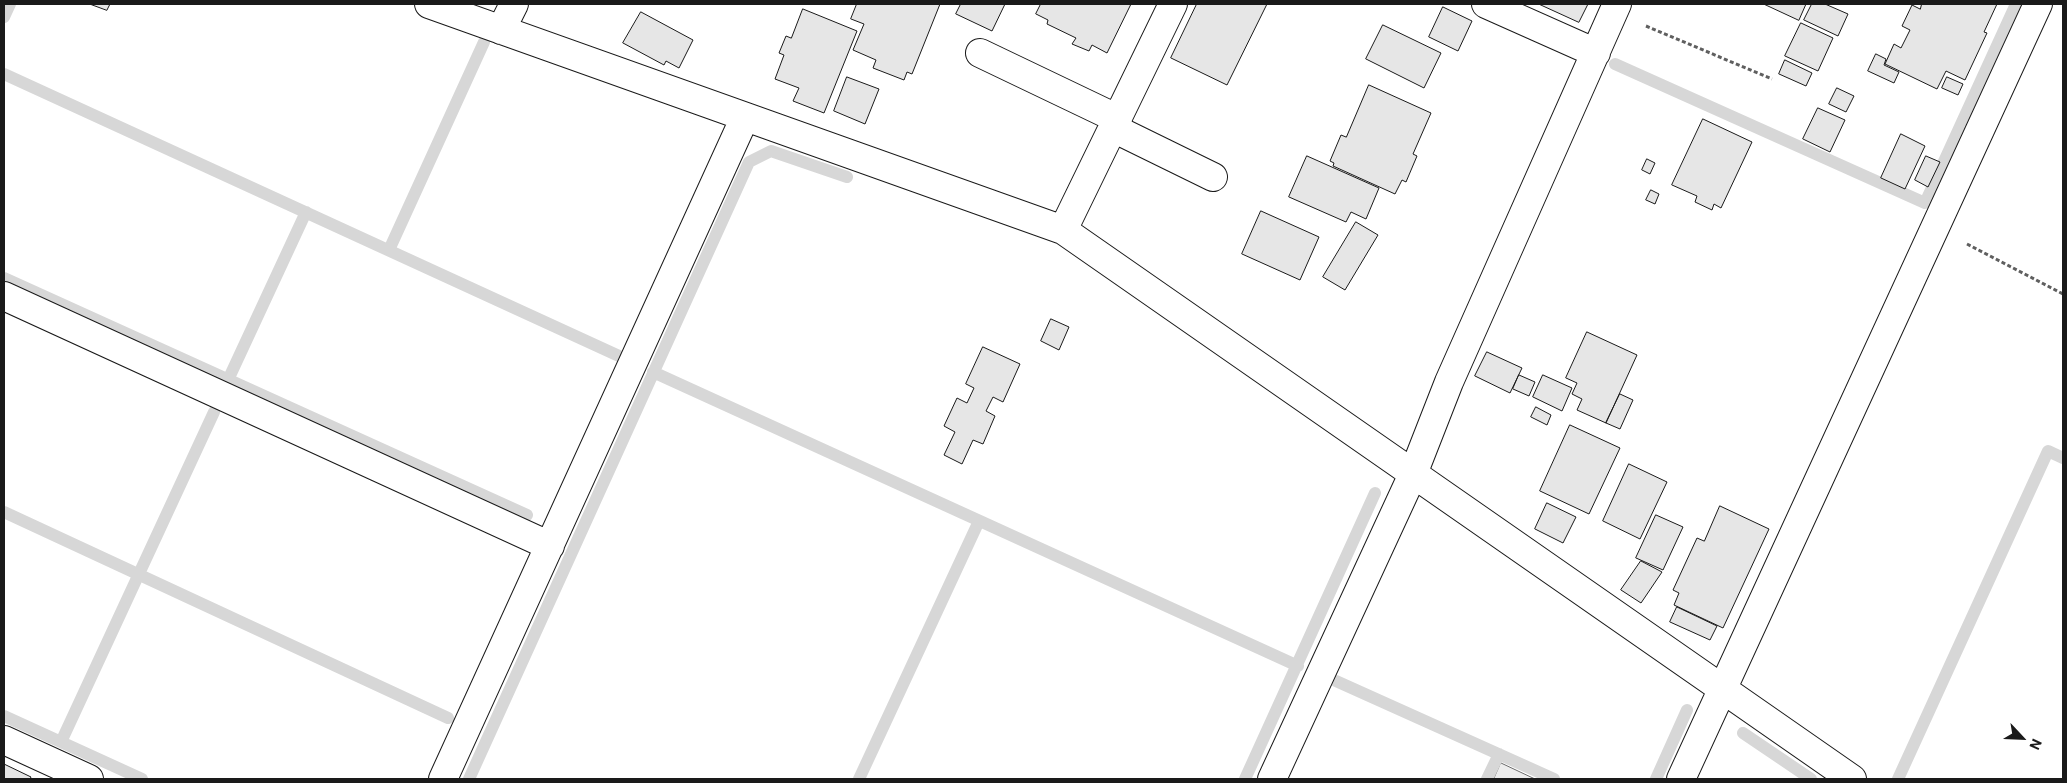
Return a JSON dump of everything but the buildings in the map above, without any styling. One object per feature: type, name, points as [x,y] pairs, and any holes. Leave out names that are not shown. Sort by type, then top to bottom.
[{"type":"street","points":[[428,4],[1064,230],[1852,779]]},
{"type":"street","points":[[501,30],[514,4]]},
{"type":"street","points":[[1064,230],[1173,4]]},
{"type":"street","points":[[1486,4],[1596,53]]},
{"type":"street","points":[[1681,779],[2038,4]]},
{"type":"street","points":[[1272,779],[1413,474],[1449,382],[1615,8]]},
{"type":"street","points":[[980,53],[1213,176]]},
{"type":"street","points":[[444,779],[745,117]]},
{"type":"street","points":[[4,296],[550,546]]},
{"type":"street","points":[[4,740],[90,779]]},
{"type":"path","points":[[1615,8],[1772,79]]},
{"type":"path","points":[[1935,228],[2063,294]]},
{"type":"shaded area","points":[[1501,763],[1535,779],[1494,779]]},
{"type":"waterway","points":[[4,17],[10,4]]},
{"type":"waterway","points":[[1615,64],[1925,203],[2016,4]]},
{"type":"waterway","points":[[389,250],[484,42]]},
{"type":"waterway","points":[[4,74],[619,356]]},
{"type":"waterway","points":[[469,779],[749,162],[771,151],[847,177]]},
{"type":"waterway","points":[[228,380],[306,212]]},
{"type":"waterway","points":[[4,278],[527,515]]},
{"type":"waterway","points":[[653,372],[1298,666]]},
{"type":"waterway","points":[[61,742],[214,412]]},
{"type":"waterway","points":[[1898,779],[2048,451],[2063,458]]},
{"type":"waterway","points":[[1245,779],[1375,493]]},
{"type":"waterway","points":[[4,512],[448,718]]},
{"type":"waterway","points":[[859,779],[979,521]]},
{"type":"waterway","points":[[1336,681],[1554,779]]},
{"type":"waterway","points":[[1656,779],[1687,710]]},
{"type":"waterway","points":[[4,716],[142,779]]},
{"type":"waterway","points":[[1743,733],[1811,779]]},
{"type":"waterway","points":[[1487,779],[1499,754]]}]
